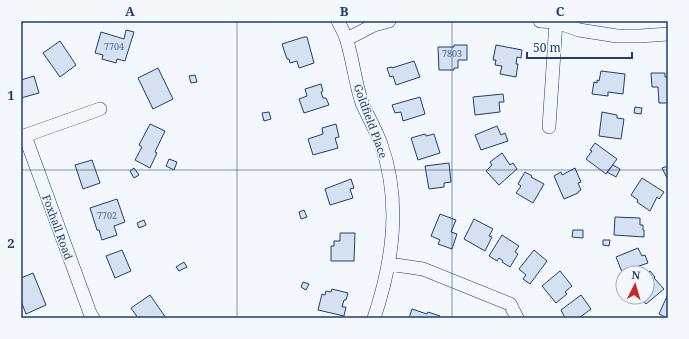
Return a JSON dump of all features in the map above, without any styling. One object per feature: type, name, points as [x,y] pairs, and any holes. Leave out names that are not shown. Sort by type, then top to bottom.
[{"type":"street","name":"Goldfield Place","points":[[338,21],[347,39],[354,73],[363,103],[381,144],[387,165],[394,211],[389,264],[374,318]]},
{"type":"street","points":[[347,39],[374,25],[389,21]]},
{"type":"street","points":[[540,21],[556,22],[579,30],[617,36],[668,34]]},
{"type":"street","points":[[549,127],[556,22]]},
{"type":"street","points":[[23,137],[100,109]]},
{"type":"street","name":"Foxhall Road","points":[[23,137],[89,316]]},
{"type":"street","points":[[389,264],[423,269],[510,304],[517,318]]},
{"type":"building","points":[[126,30],[134,32],[125,61],[117,59],[116,63],[102,59],[103,55],[95,53],[101,32],[124,39]]},
{"type":"building","points":[[307,37],[314,63],[299,68],[297,61],[290,63],[289,59],[287,59],[282,44]]},
{"type":"building","points":[[60,41],[76,65],[60,77],[43,53]]},
{"type":"building","points":[[454,45],[467,45],[467,60],[458,60],[458,68],[454,68],[454,70],[439,70],[438,47],[454,47]]},
{"type":"building","points":[[496,45],[522,50],[521,58],[517,57],[516,64],[518,64],[516,77],[500,74],[502,66],[495,65],[496,60],[493,60]]},
{"type":"building","points":[[414,61],[420,77],[396,85],[393,76],[390,77],[387,68],[392,68]]},
{"type":"building","points":[[158,68],[173,99],[153,109],[138,78]]},
{"type":"building","points":[[601,71],[625,74],[623,94],[608,92],[608,96],[592,94],[594,82],[597,83],[597,80],[599,81]]},
{"type":"building","points":[[651,73],[665,73],[665,77],[668,77],[668,103],[659,103],[658,87],[652,87]]},
{"type":"building","points":[[195,75],[197,82],[191,83],[189,76]]},
{"type":"building","points":[[34,76],[39,93],[21,98],[21,80]]},
{"type":"building","points":[[321,84],[323,98],[326,98],[329,105],[304,113],[299,99],[307,96],[305,89]]},
{"type":"building","points":[[503,94],[504,102],[499,102],[500,112],[475,115],[473,97]]},
{"type":"building","points":[[420,97],[425,114],[403,121],[401,112],[395,113],[392,105]]},
{"type":"building","points":[[635,107],[642,108],[641,114],[634,113]]},
{"type":"building","points":[[269,112],[271,119],[264,121],[262,113]]},
{"type":"building","points":[[602,112],[617,115],[617,118],[624,119],[621,139],[599,136]]},
{"type":"building","points":[[150,124],[165,131],[155,152],[157,153],[150,168],[135,160],[142,147],[139,145]]},
{"type":"building","points":[[336,124],[339,137],[335,138],[338,148],[313,155],[308,139],[323,134],[322,128]]},
{"type":"building","points":[[497,126],[501,135],[505,133],[508,141],[481,150],[475,135]]},
{"type":"building","points":[[425,134],[426,136],[434,134],[440,153],[418,160],[411,138]]},
{"type":"building","points":[[595,143],[617,159],[606,174],[586,159],[592,151],[590,150]]},
{"type":"building","points":[[502,153],[510,165],[513,163],[517,169],[499,185],[486,171],[492,165],[490,162]]},
{"type":"building","points":[[169,159],[177,162],[174,170],[166,166]]},
{"type":"building","points":[[92,160],[100,183],[83,189],[75,165]]},
{"type":"building","points":[[449,163],[451,182],[444,183],[444,187],[429,189],[425,166]]},
{"type":"building","points":[[613,165],[620,169],[616,177],[607,172]]},
{"type":"building","points":[[668,166],[668,180],[662,168]]},
{"type":"building","points":[[134,168],[139,175],[134,178],[130,171]]},
{"type":"building","points":[[575,168],[581,182],[578,183],[581,190],[578,193],[564,199],[554,176],[561,172],[562,175]]},
{"type":"building","points":[[525,172],[544,184],[533,203],[516,193],[521,186],[518,184]]},
{"type":"building","points":[[642,178],[664,192],[659,199],[657,197],[650,211],[637,202],[638,200],[631,195]]},
{"type":"building","points":[[351,179],[354,188],[350,189],[353,198],[330,205],[325,189]]},
{"type":"building","points":[[117,199],[125,222],[114,226],[117,235],[102,240],[90,208]]},
{"type":"building","points":[[304,210],[307,217],[301,219],[299,212]]},
{"type":"building","points":[[440,214],[456,220],[451,232],[457,234],[452,249],[438,244],[440,240],[431,236]]},
{"type":"building","points":[[615,217],[640,218],[640,225],[643,225],[644,237],[614,235]]},
{"type":"building","points":[[474,219],[493,229],[489,236],[492,237],[485,251],[464,239]]},
{"type":"building","points":[[144,220],[146,225],[139,228],[137,223]]},
{"type":"building","points":[[573,230],[583,230],[583,238],[572,237]]},
{"type":"building","points":[[340,233],[355,233],[354,261],[331,261],[331,246],[334,246],[334,241],[340,241]]},
{"type":"building","points":[[502,235],[519,246],[515,252],[518,254],[510,267],[499,258],[497,261],[489,256]]},
{"type":"building","points":[[603,240],[610,240],[609,246],[603,245]]},
{"type":"building","points":[[638,248],[642,256],[645,255],[648,263],[642,265],[619,265],[616,257]]},
{"type":"building","points":[[122,250],[131,271],[115,278],[106,256]]},
{"type":"building","points":[[534,250],[547,261],[530,284],[523,279],[526,275],[519,269]]},
{"type":"building","points":[[184,262],[187,267],[179,271],[176,267]]},
{"type":"building","points":[[560,271],[572,286],[565,292],[567,294],[556,303],[542,286]]},
{"type":"building","points":[[33,273],[46,305],[26,314],[21,301],[21,278]]},
{"type":"building","points":[[655,279],[664,289],[655,296]]},
{"type":"building","points":[[303,282],[309,284],[306,290],[301,287]]},
{"type":"building","points":[[332,289],[348,293],[342,307],[346,307],[344,316],[318,310],[322,294],[325,295],[326,291],[331,292]]},
{"type":"building","points":[[668,294],[668,318],[667,318],[659,314]]},
{"type":"building","points":[[150,295],[166,318],[138,318],[131,308]]},
{"type":"building","points":[[581,295],[591,309],[579,318],[565,318],[561,310]]},
{"type":"building","points":[[412,309],[427,314],[428,312],[440,316],[439,318],[409,318]]}]
